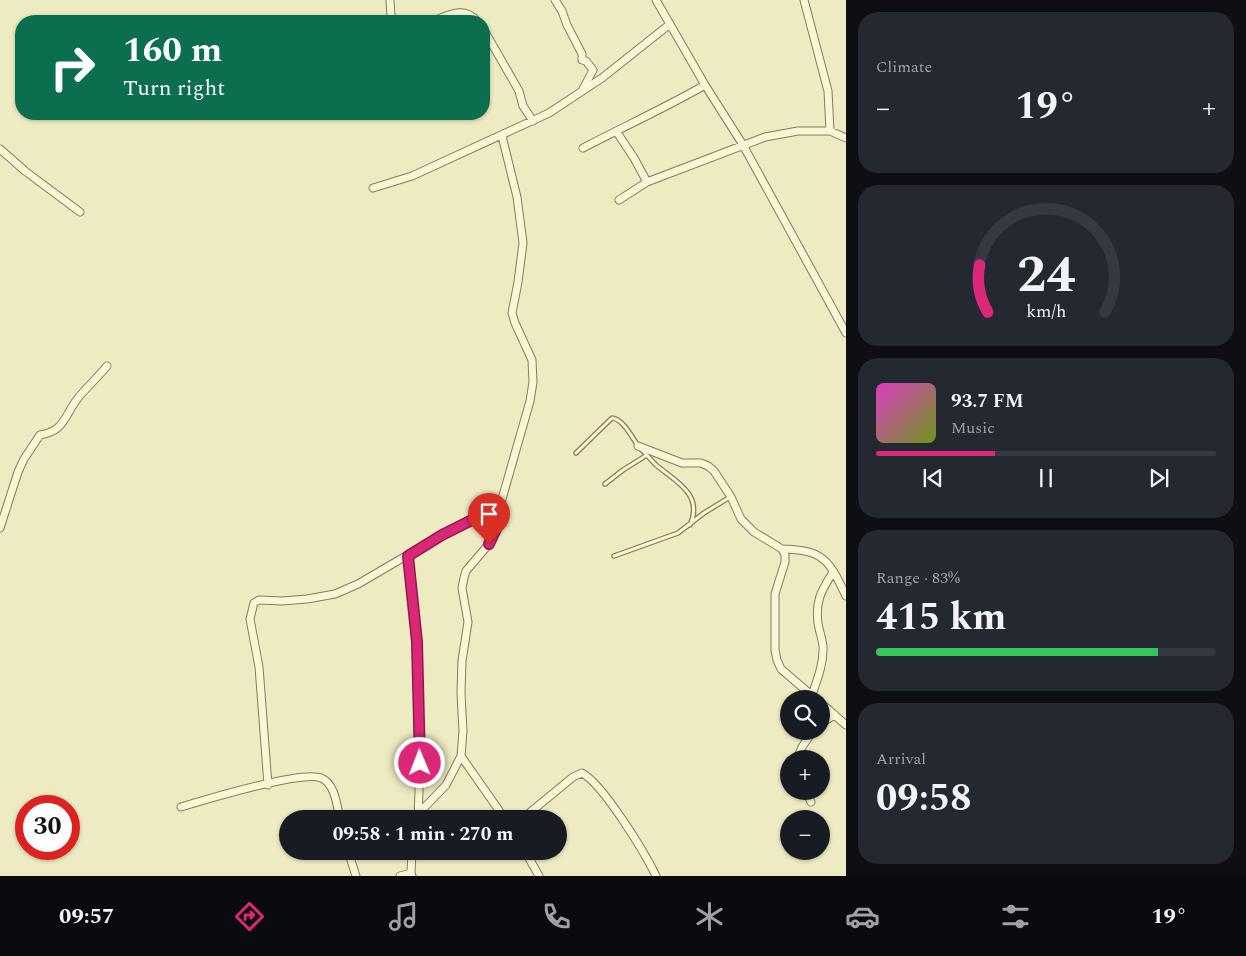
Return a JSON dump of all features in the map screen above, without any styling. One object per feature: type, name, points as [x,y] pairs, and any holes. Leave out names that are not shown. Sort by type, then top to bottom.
[{"type":"street","points":[[390,0],[391,15]]},
{"type":"street","points":[[555,0],[562,10],[582,54],[582,60],[586,61],[593,70],[582,92]]},
{"type":"street","points":[[804,0],[828,90],[830,131]]},
{"type":"street","points":[[657,1],[705,85],[744,145],[846,333]]},
{"type":"street","points":[[452,15],[461,12],[470,15]]},
{"type":"street","points":[[373,188],[412,176],[549,113],[602,78],[670,24]]},
{"type":"street","points":[[490,40],[520,91],[523,106],[533,121]]},
{"type":"street","points":[[583,148],[616,130],[648,117],[705,85]]},
{"type":"street","points":[[616,130],[647,182]]},
{"type":"street","points":[[619,200],[647,182],[765,137],[798,132],[830,131],[846,138]]},
{"type":"street","points":[[423,810],[446,785],[461,756],[463,731],[461,677],[468,622],[462,588],[466,570],[489,544],[496,529],[500,506],[530,401],[533,382],[532,360],[512,313],[523,243],[516,197],[502,136]]},
{"type":"street","points":[[0,149],[38,182],[80,212]]},
{"type":"street","points":[[0,528],[24,459],[40,436],[51,433],[64,421],[77,399],[107,366]]},
{"type":"street","points":[[638,446],[682,463],[701,463],[708,466],[714,471],[731,497],[741,519],[754,532],[782,549],[802,550],[823,558],[846,596]]},
{"type":"street","points":[[268,785],[258,668],[250,618],[254,604],[259,600],[307,600],[335,594],[358,584],[442,535],[500,506]]},
{"type":"street","points":[[782,549],[785,555],[785,562],[775,594],[775,650],[781,669],[806,690]]},
{"type":"street","points":[[408,556],[417,642],[420,763],[418,810]]},
{"type":"street","points":[[815,690],[823,646],[818,622],[817,604],[820,593],[833,572]]},
{"type":"street","points":[[830,711],[846,725]]},
{"type":"street","points":[[830,718],[835,715]]},
{"type":"street","points":[[461,756],[499,810]]},
{"type":"street","points":[[533,810],[573,777],[582,773],[588,776],[627,828],[656,876]]},
{"type":"street","points":[[181,807],[228,793],[311,776],[321,778],[328,783],[338,810]]},
{"type":"street","points":[[351,860],[356,876]]},
{"type":"street","points":[[400,876],[411,874],[412,860]]},
{"type":"street","points":[[530,860],[539,876]]},
{"type":"lane","points":[[576,453],[612,418],[616,418],[656,465],[683,485],[689,495],[694,511],[690,524]]},
{"type":"lane","points":[[605,484],[647,455]]},
{"type":"lane","points":[[614,556],[668,538],[714,506],[731,497]]},
{"type":"route","points":[[420,763],[417,642],[408,556],[442,535],[500,506],[496,529],[489,544]]}]
